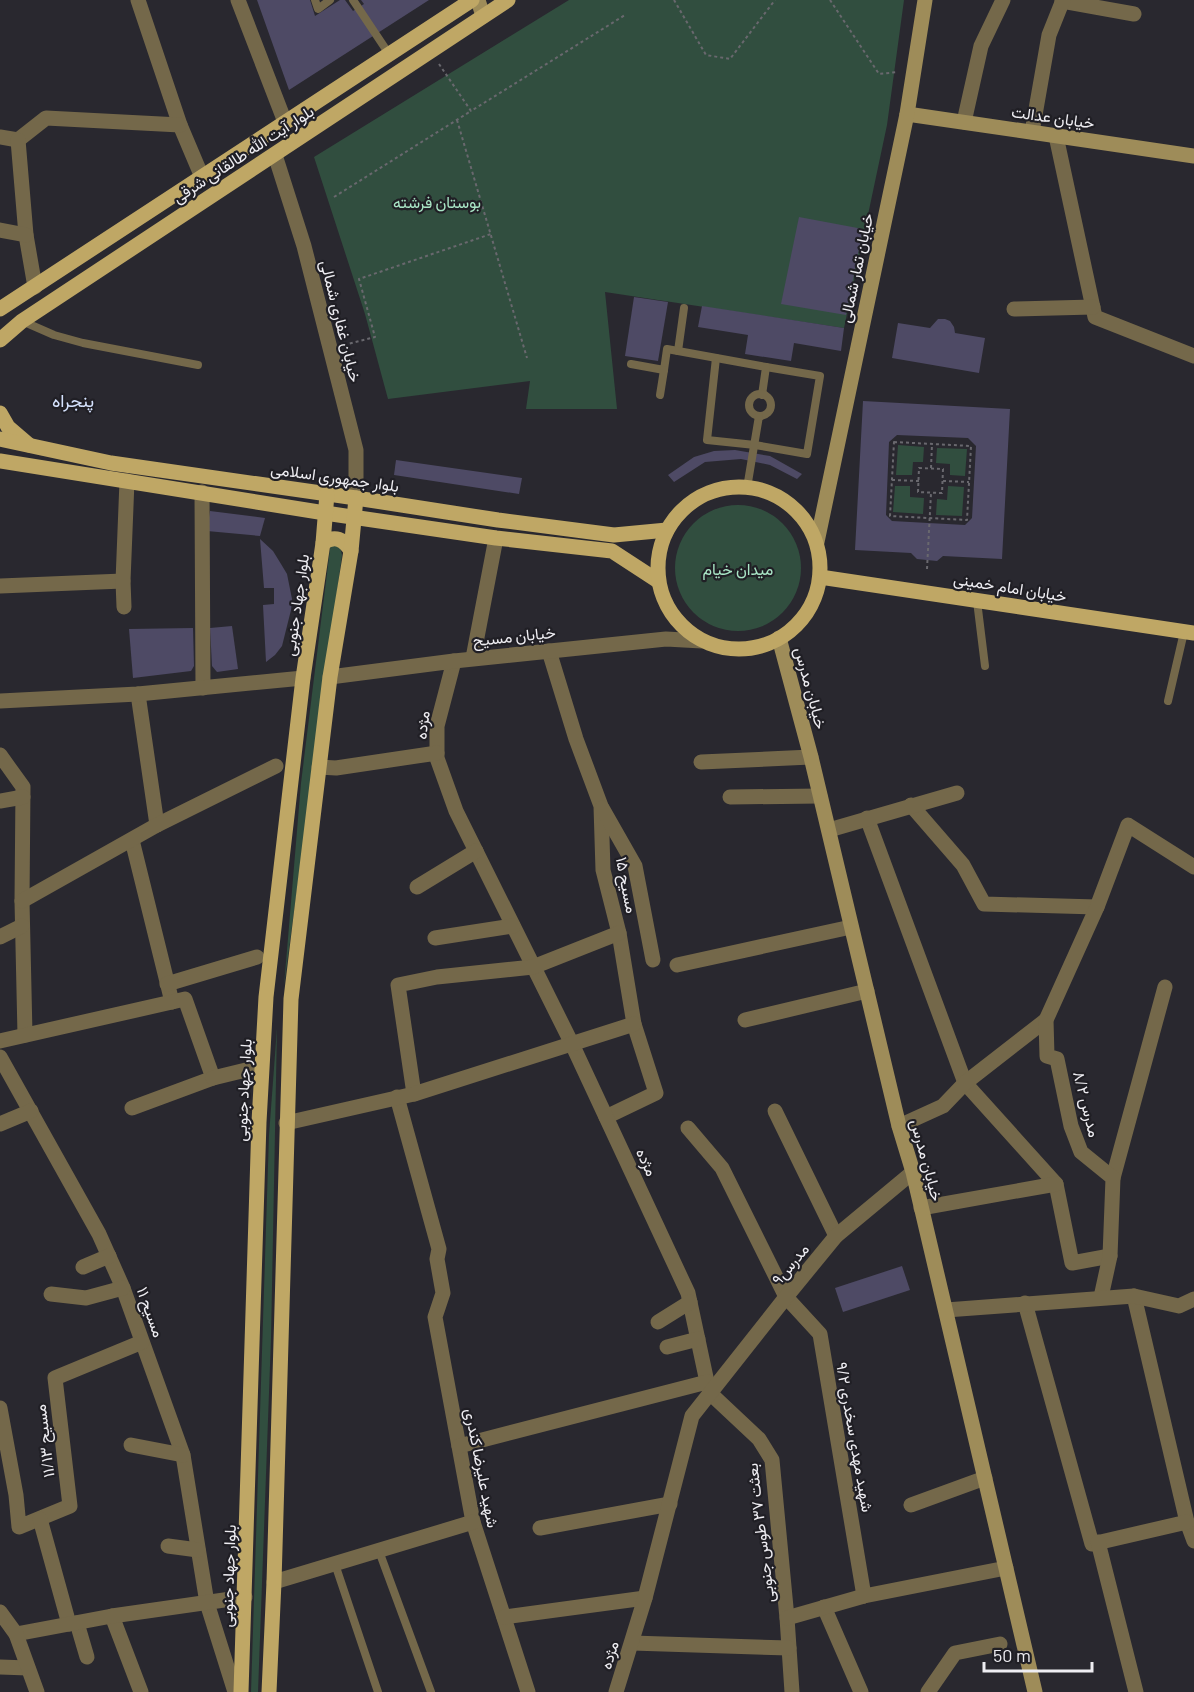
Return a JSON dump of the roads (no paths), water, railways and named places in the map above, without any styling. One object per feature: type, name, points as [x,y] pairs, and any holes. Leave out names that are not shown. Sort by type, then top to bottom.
[{"type":"main road","name":"بلوار آیت الله طالقانی شرقی","points":[[0,309],[472,0]]},
{"type":"main road","points":[[478,0],[483,16]]},
{"type":"main road","name":"خیابان تمار شمالی","points":[[817,542],[907,114],[925,0]]},
{"type":"main road","name":"بلوار آیت الله طالقانی شرقی","points":[[0,340],[22,321],[275,155],[501,2]]},
{"type":"main road","name":"خیابان عدالت","points":[[907,114],[1194,156]]},
{"type":"main road","points":[[0,413],[8,427],[31,447]]},
{"type":"main road","name":"بلوار جمهوری اسلامی","points":[[0,439],[111,463],[498,520],[614,535],[667,530]]},
{"type":"main road","points":[[0,461],[325,513],[496,538],[612,551],[658,581]]},
{"type":"main road","points":[[732,486],[759,488],[784,499],[804,518],[817,542],[820,577],[813,602],[799,622],[779,638],[754,648],[728,649],[702,641],[676,619],[666,605],[658,581],[658,555],[667,530],[683,508],[706,493],[732,486]]},
{"type":"main road","name":"بلوار جهاد جنوبی","points":[[241,1692],[259,1122],[266,996],[303,678],[323,543],[327,494]]},
{"type":"main road","points":[[269,1692],[291,999],[330,677],[351,550],[356,498]]},
{"type":"main road","points":[[323,543],[330,538],[337,538],[346,542],[351,550]]},
{"type":"main road","name":"خیابان امام خمینی","points":[[820,577],[1189,632]]},
{"type":"main road","name":"خیابان مدرس","points":[[779,638],[829,830],[899,1126],[913,1172],[1035,1692]]},
{"type":"main road","points":[[266,996],[291,999]]},
{"type":"street","points":[[138,0],[180,125],[202,177]]},
{"type":"street","points":[[238,0],[285,122]]},
{"type":"street","points":[[964,122],[981,46],[1003,0]]},
{"type":"street","points":[[1032,132],[1049,35],[1063,0],[1134,14]]},
{"type":"street","points":[[0,137],[18,140],[46,118],[180,125]]},
{"type":"street","points":[[1056,136],[1095,317],[1194,356]]},
{"type":"street","points":[[18,140],[26,235],[35,287]]},
{"type":"street","name":"خیابان غفاری شمالی","points":[[275,155],[304,246],[328,349],[356,450],[356,498]]},
{"type":"street","points":[[0,230],[26,235]]},
{"type":"street","points":[[1014,309],[1093,307]]},
{"type":"street","points":[[124,607],[127,481]]},
{"type":"street","points":[[202,492],[203,688]]},
{"type":"street","points":[[473,658],[496,538]]},
{"type":"street","points":[[0,586],[123,581]]},
{"type":"street","name":"خیابان مسیح","points":[[330,677],[473,658],[666,639],[702,641]]},
{"type":"street","name":"مسیح ۱۵","points":[[549,651],[576,739],[601,806],[603,870],[619,933],[634,1023],[656,1093],[606,1117]]},
{"type":"street","name":"مژده","points":[[454,661],[437,726],[436,758],[456,811],[572,1044],[688,1293],[709,1388],[692,1416],[645,1598],[616,1692]]},
{"type":"street","points":[[0,701],[138,694],[303,678]]},
{"type":"street","points":[[138,694],[157,825]]},
{"type":"street","points":[[319,767],[336,768],[437,753]]},
{"type":"street","points":[[0,755],[23,787],[22,926],[25,1035]]},
{"type":"street","points":[[701,762],[811,757]]},
{"type":"street","points":[[22,901],[157,825],[276,766]]},
{"type":"street","points":[[829,830],[957,793]]},
{"type":"street","points":[[730,797],[820,796]]},
{"type":"street","points":[[0,801],[23,797]]},
{"type":"street","points":[[911,805],[963,865],[984,904],[1097,907]]},
{"type":"street","points":[[601,806],[635,866],[653,960]]},
{"type":"street","points":[[867,818],[965,1083],[1056,1185],[1072,1263],[1110,1256]]},
{"type":"street","points":[[899,1126],[943,1106],[965,1083],[1046,1020],[1097,907],[1128,825],[1194,867]]},
{"type":"street","points":[[132,840],[172,1002]]},
{"type":"street","points":[[417,887],[476,851]]},
{"type":"street","points":[[0,937],[22,926]]},
{"type":"street","points":[[435,938],[513,926]]},
{"type":"street","points":[[677,965],[851,927]]},
{"type":"street","points":[[414,1094],[398,985],[437,976],[533,967],[619,933]]},
{"type":"street","points":[[167,984],[257,957]]},
{"type":"street","points":[[1101,1297],[1110,1256],[1113,1178],[1165,987]]},
{"type":"street","points":[[745,1020],[867,991]]},
{"type":"street","points":[[0,1041],[185,999],[213,1078]]},
{"type":"street","name":"مدرس ۸/۲","points":[[1046,1020],[1047,1056],[1057,1059],[1071,1126],[1080,1152],[1113,1178]]},
{"type":"street","points":[[286,1123],[414,1094],[634,1023]]},
{"type":"street","name":"مسیح ۱۱","points":[[0,1057],[99,1234],[123,1288],[183,1455],[207,1603],[235,1692]]},
{"type":"street","points":[[132,1108],[213,1078],[250,1069]]},
{"type":"street","name":"شهید علیرضا کندری","points":[[397,1097],[439,1249],[437,1258],[443,1293],[435,1317],[473,1522],[528,1692]]},
{"type":"street","points":[[0,1124],[31,1111]]},
{"type":"street","points":[[775,1111],[836,1236]]},
{"type":"street","name":"شهید مهدی سخدری ۹/۲","points":[[688,1128],[723,1168],[786,1297],[820,1334],[864,1596]]},
{"type":"street","name":"مدرس۹","points":[[709,1388],[836,1236],[913,1172]]},
{"type":"street","points":[[921,1208],[1056,1185]]},
{"type":"street","points":[[83,1267],[109,1256]]},
{"type":"street","points":[[51,1294],[86,1298],[123,1288]]},
{"type":"street","points":[[946,1310],[1134,1296],[1179,1306],[1194,1299]]},
{"type":"street","points":[[1134,1296],[1187,1522],[1194,1541]]},
{"type":"street","points":[[658,1322],[690,1302]]},
{"type":"street","points":[[1025,1303],[1136,1692]]},
{"type":"street","points":[[667,1347],[698,1339]]},
{"type":"street","name":"مسیح ۱۱/۱۳","points":[[5,1466],[16,1495],[19,1527],[70,1506],[55,1378],[142,1342]]},
{"type":"street","points":[[459,1446],[709,1388]]},
{"type":"street","name":"بعثت ۳۷ طوس جنوبی","points":[[709,1388],[759,1439],[772,1460],[792,1692]]},
{"type":"street","points":[[0,1408],[5,1466]]},
{"type":"street","points":[[131,1445],[183,1455]]},
{"type":"street","points":[[911,1505],[985,1478]]},
{"type":"street","points":[[540,1528],[670,1504]]},
{"type":"street","points":[[40,1519],[73,1623],[87,1657]]},
{"type":"street","points":[[274,1582],[473,1522]]},
{"type":"street","points":[[1095,1543],[1187,1522]]},
{"type":"street","points":[[168,1546],[198,1550]]},
{"type":"street","points":[[787,1618],[864,1596],[1006,1568]]},
{"type":"street","points":[[16,1634],[112,1616],[245,1597]]},
{"type":"street","points":[[504,1617],[645,1598]]},
{"type":"street","points":[[824,1607],[861,1692]]},
{"type":"street","points":[[0,1612],[16,1634],[37,1692]]},
{"type":"street","points":[[112,1616],[141,1692]]},
{"type":"street","points":[[632,1643],[789,1648]]},
{"type":"street","points":[[928,1692],[955,1653],[1000,1644]]},
{"type":"street","points":[[0,1667],[28,1668]]},
{"type":"lane","points":[[315,0],[318,9],[330,0]]},
{"type":"lane","points":[[353,0],[389,54]]},
{"type":"lane","points":[[678,351],[684,308]]},
{"type":"lane","points":[[22,321],[54,336],[198,365]]},
{"type":"lane","points":[[660,395],[667,350],[678,351],[820,376],[807,454],[707,440],[716,358]]},
{"type":"lane","points":[[631,364],[663,370]]},
{"type":"lane","points":[[762,395],[766,367]]},
{"type":"lane","points":[[762,395],[769,399],[771,406],[766,414],[759,416],[753,413],[750,403],[753,397],[762,395]]},
{"type":"lane","points":[[747,488],[759,416]]},
{"type":"lane","points":[[977,601],[985,666]]},
{"type":"lane","points":[[1168,701],[1189,632]]},
{"type":"lane","points":[[379,1551],[431,1692]]},
{"type":"lane","points":[[335,1564],[378,1692]]},
{"type":"district","name":"پنجراه","points":[[73,401]]},
{"type":"park label","name":"بوستان فرشته","points":[[437,202]]},
{"type":"park label","name":"میدان خیام","points":[[738,569]]}]
